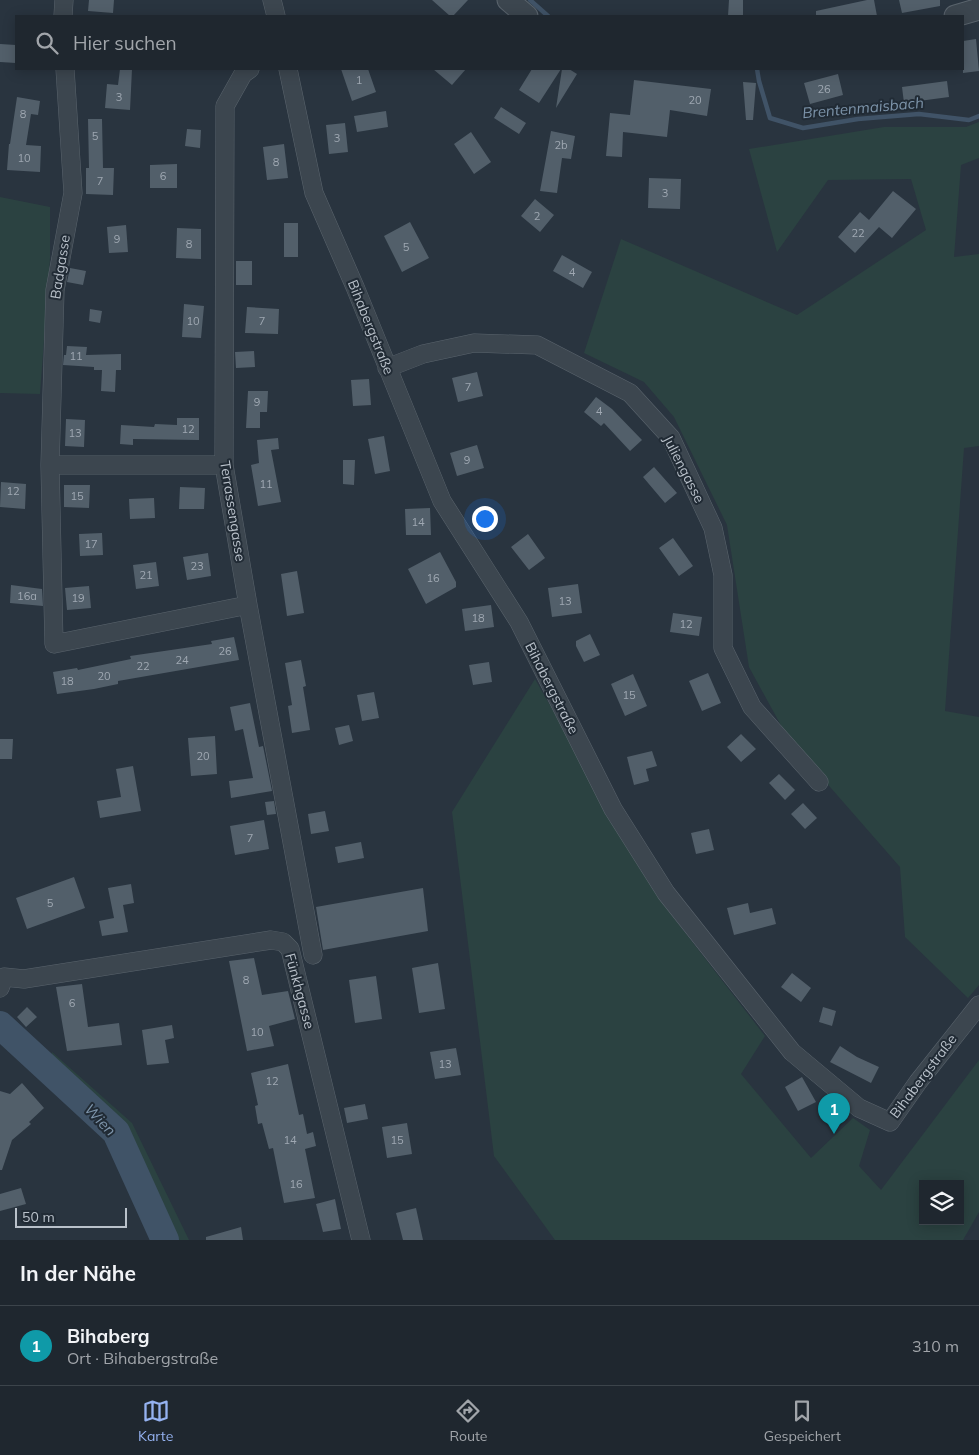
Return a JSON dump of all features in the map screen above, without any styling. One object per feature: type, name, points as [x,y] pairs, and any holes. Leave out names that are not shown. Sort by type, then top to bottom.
[{"type":"street","points":[[63,15],[64,0]]},
{"type":"street","points":[[272,0],[276,15]]},
{"type":"street","points":[[508,0],[526,15]]},
{"type":"street","points":[[958,15],[979,9]]},
{"type":"street","name":"Badgasse","points":[[66,70],[73,194],[54,290],[50,465],[54,644],[248,604]]},
{"type":"street","name":"Terrassengasse","points":[[249,70],[243,74],[225,106],[224,465],[313,955]]},
{"type":"street","name":"Bihabergstraße","points":[[288,70],[314,193],[442,501],[519,622],[614,809],[666,893],[792,1052],[860,1108],[890,1122],[918,1082],[979,1005]]},
{"type":"street","name":"Juliengasse","points":[[387,368],[423,354],[474,343],[537,346],[630,393],[671,438],[713,528],[723,575],[724,648],[752,707],[819,782]]},
{"type":"street","points":[[50,465],[224,465]]},
{"type":"street","name":"Fünkhgasse","points":[[1,980],[24,979],[262,941],[283,942],[290,949],[360,1240]]},
{"type":"green space","points":[[979,122],[979,158],[961,165],[954,257],[979,254],[979,446],[964,448],[945,711],[979,717],[979,985],[968,998],[905,937],[900,867],[789,740],[749,667],[727,525],[674,417],[644,382],[584,353],[621,239],[797,315],[926,230],[911,179],[828,180],[777,252],[749,149],[884,127],[966,127]]},
{"type":"green space","points":[[0,197],[50,207],[50,258],[40,394],[0,393]]},
{"type":"green space","points":[[535,679],[663,904],[765,1036],[741,1074],[811,1158],[853,1118],[870,1130],[859,1166],[881,1190],[979,1060],[979,1212],[963,1240],[555,1240],[494,1156],[452,812]]},
{"type":"green space","points":[[52,1052],[132,1123],[189,1240],[170,1240],[123,1135],[53,1065]]},
{"type":"building","points":[[89,0],[114,0],[113,13],[88,11]]},
{"type":"building","points":[[432,0],[468,0],[454,15],[449,15]]},
{"type":"building","points":[[729,0],[743,0],[743,15],[728,15]]},
{"type":"building","points":[[874,0],[877,15],[816,15],[816,11]]},
{"type":"building","points":[[899,0],[940,0],[940,6],[902,13]]},
{"type":"building","points":[[976,39],[979,71],[963,73],[964,41]]},
{"type":"building","points":[[0,44],[15,45],[15,63],[0,62]]},
{"type":"building","points":[[120,70],[132,70],[130,110],[105,108],[107,84],[118,85]]},
{"type":"building","points":[[341,70],[368,70],[376,92],[352,101]]},
{"type":"building","points":[[434,70],[465,70],[452,85]]},
{"type":"building","points":[[531,70],[560,70],[539,103],[519,90]]},
{"type":"building","points":[[562,70],[571,70],[577,74],[556,108]]},
{"type":"building","points":[[838,74],[843,95],[810,104],[804,83]]},
{"type":"building","points":[[634,80],[711,89],[707,116],[670,110],[667,137],[623,132],[622,157],[606,156],[610,113],[630,115]]},
{"type":"building","points":[[947,81],[949,97],[904,103],[902,87]]},
{"type":"building","points":[[743,82],[756,83],[753,120],[746,120]]},
{"type":"building","points":[[17,97],[40,101],[38,115],[31,114],[26,145],[41,146],[40,172],[7,170],[9,144]]},
{"type":"building","points":[[501,107],[526,123],[519,134],[494,118]]},
{"type":"building","points":[[386,111],[388,127],[357,132],[354,116]]},
{"type":"building","points":[[88,119],[102,119],[103,168],[114,168],[113,195],[86,194],[86,168],[89,168]]},
{"type":"building","points":[[345,123],[348,152],[329,154],[326,125]]},
{"type":"building","points":[[187,129],[201,130],[200,148],[185,146]]},
{"type":"building","points":[[551,131],[575,136],[571,159],[562,158],[557,193],[540,191]]},
{"type":"building","points":[[471,132],[491,162],[474,174],[454,144]]},
{"type":"building","points":[[284,144],[288,178],[267,180],[263,147]]},
{"type":"building","points":[[177,164],[177,188],[150,188],[150,165]]},
{"type":"building","points":[[649,178],[681,179],[680,209],[648,208]]},
{"type":"building","points":[[893,191],[916,209],[892,238],[879,227],[855,253],[838,237],[860,212],[869,220]]},
{"type":"building","points":[[535,199],[554,215],[540,232],[521,216]]},
{"type":"building","points":[[410,222],[429,258],[402,272],[384,236]]},
{"type":"building","points":[[284,223],[298,223],[298,257],[284,257]]},
{"type":"building","points":[[126,225],[128,252],[109,253],[107,227]]},
{"type":"building","points":[[177,228],[201,229],[201,259],[176,258]]},
{"type":"building","points":[[562,255],[592,272],[583,288],[553,271]]},
{"type":"building","points":[[236,261],[252,261],[252,285],[236,285]]},
{"type":"building","points":[[70,268],[86,271],[83,285],[67,282]]},
{"type":"building","points":[[184,304],[204,306],[201,338],[182,337]]},
{"type":"building","points":[[247,307],[279,309],[278,334],[245,333]]},
{"type":"building","points":[[90,309],[102,311],[100,323],[89,321]]},
{"type":"building","points":[[67,346],[87,347],[86,355],[121,354],[121,370],[116,370],[115,392],[101,391],[102,370],[94,370],[94,367],[63,365]]},
{"type":"building","points":[[254,351],[255,367],[236,368],[235,352]]},
{"type":"building","points":[[477,372],[483,396],[458,402],[452,378]]},
{"type":"building","points":[[369,379],[371,405],[353,406],[351,380]]},
{"type":"building","points":[[248,391],[268,391],[267,412],[260,412],[260,428],[246,428]]},
{"type":"building","points":[[596,397],[612,409],[642,440],[630,451],[604,423],[601,426],[584,412]]},
{"type":"building","points":[[177,418],[199,418],[199,440],[133,439],[133,445],[120,444],[121,425],[154,427],[155,424],[177,425]]},
{"type":"building","points":[[66,419],[85,420],[84,447],[65,446]]},
{"type":"building","points":[[384,436],[390,471],[375,474],[368,439]]},
{"type":"building","points":[[278,438],[279,449],[271,450],[281,502],[258,506],[251,465],[259,463],[257,440]]},
{"type":"building","points":[[477,445],[484,468],[457,476],[450,453]]},
{"type":"building","points":[[343,460],[355,460],[354,485],[343,484]]},
{"type":"building","points":[[654,467],[677,493],[665,503],[643,477]]},
{"type":"building","points":[[1,482],[26,484],[25,509],[0,507]]},
{"type":"building","points":[[64,485],[90,485],[89,508],[64,507]]},
{"type":"building","points":[[180,487],[205,488],[204,509],[179,509]]},
{"type":"building","points":[[154,498],[155,518],[130,519],[129,499]]},
{"type":"building","points":[[430,508],[431,535],[406,535],[405,509]]},
{"type":"building","points":[[102,533],[103,555],[80,556],[79,534]]},
{"type":"building","points":[[528,534],[545,558],[529,570],[511,547]]},
{"type":"building","points":[[673,538],[693,566],[679,576],[659,548]]},
{"type":"building","points":[[440,552],[456,582],[456,587],[426,604],[408,569]]},
{"type":"building","points":[[208,553],[211,576],[187,580],[183,557]]},
{"type":"building","points":[[156,562],[159,586],[136,589],[133,565]]},
{"type":"building","points":[[297,571],[304,613],[287,616],[281,574]]},
{"type":"building","points":[[578,584],[582,613],[552,617],[548,588]]},
{"type":"building","points":[[11,585],[42,589],[43,606],[10,603]]},
{"type":"building","points":[[89,586],[91,608],[67,610],[65,588]]},
{"type":"building","points":[[491,605],[494,627],[465,631],[462,609]]},
{"type":"building","points":[[673,613],[702,617],[699,636],[670,632]]},
{"type":"building","points":[[590,634],[600,655],[584,662],[576,646],[576,641]]},
{"type":"building","points":[[234,637],[239,660],[118,681],[118,684],[94,689],[57,694],[53,672],[77,668],[78,670],[131,659],[130,656],[212,644],[211,641]]},
{"type":"building","points":[[301,660],[306,686],[303,687],[310,730],[292,733],[288,706],[292,705],[285,663]]},
{"type":"building","points":[[489,662],[492,682],[473,685],[469,665]]},
{"type":"building","points":[[708,673],[721,703],[702,711],[689,681]]},
{"type":"building","points":[[633,674],[647,706],[625,716],[611,684]]},
{"type":"building","points":[[374,692],[379,718],[362,721],[357,695]]},
{"type":"building","points":[[250,703],[259,747],[263,746],[272,791],[231,798],[229,781],[253,778],[243,729],[235,731],[230,707]]},
{"type":"building","points":[[349,725],[353,741],[339,745],[335,728]]},
{"type":"building","points":[[741,734],[756,749],[741,762],[727,747]]},
{"type":"building","points":[[215,736],[217,774],[191,776],[188,738]]},
{"type":"building","points":[[0,739],[13,739],[12,759],[0,759]]},
{"type":"building","points":[[652,751],[657,766],[646,769],[649,781],[634,785],[627,757]]},
{"type":"building","points":[[133,766],[141,811],[100,818],[97,801],[121,797],[116,769]]},
{"type":"building","points":[[779,774],[795,790],[785,800],[769,783]]},
{"type":"building","points":[[274,801],[276,814],[267,815],[265,802]]},
{"type":"building","points":[[803,803],[817,818],[805,829],[791,814]]},
{"type":"building","points":[[325,811],[329,831],[311,834],[308,814]]},
{"type":"building","points":[[264,820],[269,849],[235,855],[230,826]]},
{"type":"building","points":[[709,829],[714,850],[696,854],[691,833]]},
{"type":"building","points":[[361,842],[364,858],[338,863],[335,847]]},
{"type":"building","points":[[74,877],[85,908],[27,929],[16,898]]},
{"type":"building","points":[[131,884],[134,903],[123,905],[128,932],[102,936],[99,921],[114,918],[108,888]]},
{"type":"building","points":[[423,888],[428,931],[323,950],[316,907]]},
{"type":"building","points":[[748,903],[750,913],[772,908],[776,924],[734,935],[727,908]]},
{"type":"building","points":[[254,958],[262,995],[288,991],[295,1019],[269,1026],[274,1046],[247,1051],[229,961]]},
{"type":"building","points":[[438,963],[445,1009],[419,1013],[412,968]]},
{"type":"building","points":[[792,973],[811,988],[801,1002],[781,987]]},
{"type":"building","points":[[376,976],[382,1019],[355,1023],[349,980]]},
{"type":"building","points":[[82,984],[88,1027],[119,1023],[122,1045],[67,1051],[56,987]]},
{"type":"building","points":[[27,1007],[37,1017],[26,1027],[17,1017]]},
{"type":"building","points":[[823,1007],[836,1011],[832,1026],[819,1022]]},
{"type":"building","points":[[172,1025],[174,1038],[165,1040],[169,1063],[147,1065],[142,1030]]},
{"type":"building","points":[[840,1046],[857,1057],[879,1067],[871,1083],[830,1062]]},
{"type":"building","points":[[456,1048],[461,1075],[435,1079],[430,1052]]},
{"type":"building","points":[[288,1064],[299,1115],[303,1114],[307,1134],[313,1132],[316,1146],[305,1149],[315,1198],[284,1203],[273,1148],[269,1149],[262,1123],[258,1124],[255,1106],[258,1105],[251,1073]]},
{"type":"building","points":[[802,1077],[816,1102],[798,1111],[785,1087]]},
{"type":"building","points":[[22,1083],[44,1108],[29,1122],[31,1124],[12,1140],[2,1170],[0,1170],[0,1091],[10,1094]]},
{"type":"building","points":[[365,1104],[368,1119],[347,1123],[344,1108]]},
{"type":"building","points":[[407,1123],[412,1154],[387,1158],[382,1127]]},
{"type":"building","points":[[21,1188],[26,1204],[0,1211],[0,1194]]},
{"type":"building","points":[[335,1199],[341,1229],[323,1232],[316,1204]]},
{"type":"building","points":[[416,1208],[423,1240],[403,1240],[396,1213]]},
{"type":"building","points":[[241,1227],[243,1240],[206,1240],[206,1237]]},
{"type":"waterway","name":"Brentenmaisbach","points":[[530,0],[547,15]]},
{"type":"waterway","name":"Brentenmaisbach","points":[[757,70],[770,118],[803,128],[858,119],[919,114],[969,120],[979,116]]},
{"type":"waterway","name":"Wien","points":[[0,1025],[116,1132],[165,1240]]},
{"type":"place","name":"Bihaberg","points":[[834,1134]]}]
